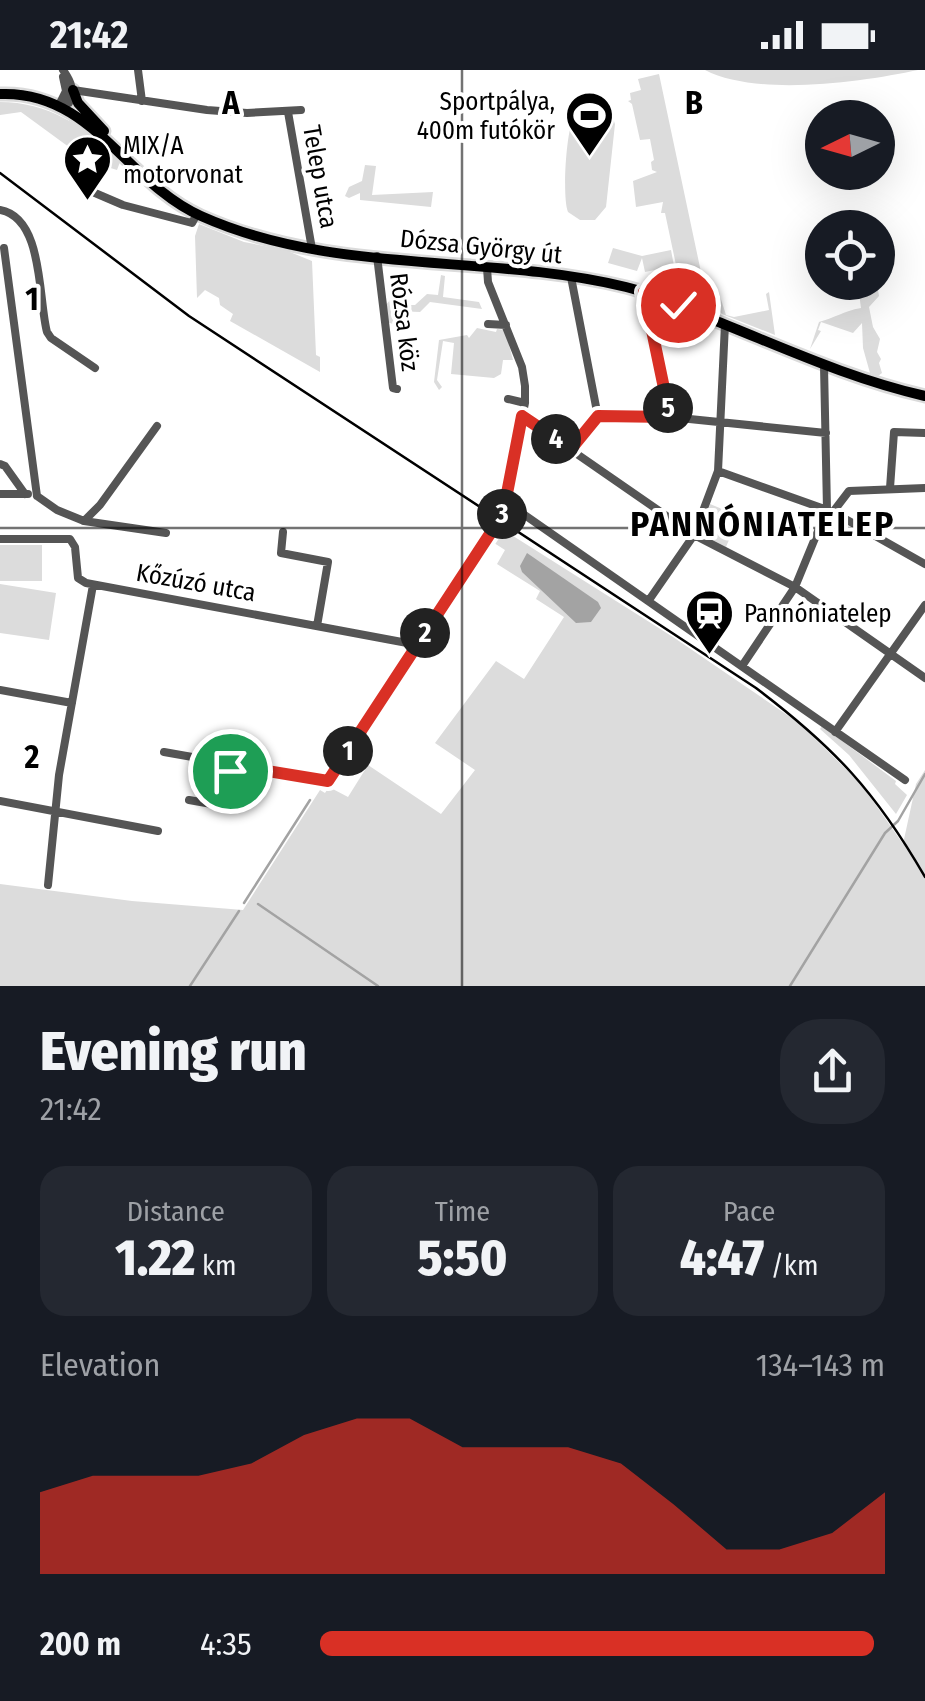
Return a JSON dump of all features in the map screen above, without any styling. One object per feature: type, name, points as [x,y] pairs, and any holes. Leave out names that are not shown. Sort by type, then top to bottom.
[{"type":"main road","points":[[73,90],[106,137]]},
{"type":"main road","points":[[0,94],[33,97],[58,105]]},
{"type":"main road","name":"Dózsa György út","points":[[58,105],[106,137],[157,189],[198,214],[262,239],[312,249],[571,276],[644,292],[824,366],[925,396]]},
{"type":"street","points":[[58,105],[69,103],[73,90],[62,70]]},
{"type":"street","points":[[58,105],[66,90],[62,70]]},
{"type":"street","points":[[138,70],[142,101]]},
{"type":"street","points":[[73,90],[246,113],[301,110]]},
{"type":"street","name":"Telep utca","points":[[288,112],[312,249]]},
{"type":"street","points":[[88,190],[163,217],[192,223],[198,214]]},
{"type":"street","points":[[0,210],[15,217],[32,244],[46,332],[95,368]]},
{"type":"street","points":[[4,248],[37,496]]},
{"type":"street","name":"Rózsa köz","points":[[376,256],[392,388],[396,388]]},
{"type":"street","points":[[164,752],[328,781],[503,514],[525,403],[522,367],[488,282],[487,268]]},
{"type":"street","points":[[571,276],[598,416]]},
{"type":"street","points":[[644,292],[670,417]]},
{"type":"street","points":[[488,324],[506,325]]},
{"type":"street","points":[[649,600],[694,534],[718,471],[725,324]]},
{"type":"street","points":[[824,366],[830,510]]},
{"type":"street","points":[[508,399],[525,403]]},
{"type":"street","points":[[522,416],[694,534],[795,587],[925,678]]},
{"type":"street","points":[[598,416],[670,417],[826,433]]},
{"type":"street","points":[[571,449],[598,416]]},
{"type":"street","points":[[84,521],[157,426]]},
{"type":"street","points":[[890,488],[894,432],[925,433]]},
{"type":"street","points":[[0,464],[6,466],[25,494]]},
{"type":"street","points":[[718,471],[830,510],[925,564]]},
{"type":"street","points":[[742,666],[795,587],[830,510],[848,491],[925,488]]},
{"type":"street","points":[[0,494],[37,496],[84,521],[166,534]]},
{"type":"street","points":[[506,502],[906,780]]},
{"type":"street","points":[[283,532],[280,553],[328,562],[317,626]]},
{"type":"street","points":[[0,539],[70,539],[75,547],[78,578],[93,585],[72,704],[48,885]]},
{"type":"street","name":"Kőzúzó utca","points":[[93,585],[418,645]]},
{"type":"street","points":[[835,732],[925,604]]},
{"type":"street","points":[[0,690],[72,704]]},
{"type":"street","points":[[189,800],[222,806],[231,765]]},
{"type":"street","points":[[0,802],[158,832]]},
{"type":"shaded area","points":[[705,70],[918,70],[868,79],[780,85],[727,78]]},
{"type":"shaded area","points":[[659,74],[707,307],[683,298],[665,213],[661,213],[663,202],[636,207],[633,181],[657,172],[652,170],[650,139],[640,140],[628,101],[630,93],[641,90],[638,79]]},
{"type":"shaded area","points":[[0,102],[34,106],[64,118],[118,159],[117,170],[88,161],[21,112],[0,115]]},
{"type":"shaded area","name":"Sportpálya, 400m futókör","points":[[593,103],[610,110],[615,124],[606,207],[595,220],[580,220],[568,212],[566,204],[567,149],[574,116]]},
{"type":"shaded area","points":[[365,165],[376,166],[372,195],[433,192],[431,207],[360,200],[360,193],[345,196],[349,187],[362,181]]},
{"type":"shaded area","points":[[199,224],[244,242],[285,250],[312,261],[320,372],[230,321],[233,314],[220,305],[219,298],[205,290],[197,298],[195,236]]},
{"type":"shaded area","points":[[613,248],[642,256],[671,250],[674,266],[645,272],[642,258],[637,271],[608,263]]},
{"type":"shaded area","points":[[441,275],[445,276],[443,297],[479,302],[482,309],[430,302],[420,312],[395,311],[393,324],[387,322],[386,305],[393,296],[397,295],[400,305],[415,305],[427,294],[438,295]]},
{"type":"shaded area","points":[[769,292],[775,335],[722,314],[720,312],[719,293],[726,315],[734,317],[769,310]]},
{"type":"shaded area","points":[[860,300],[875,300],[869,307],[880,339],[877,352],[882,373],[878,376],[870,373],[862,323],[853,333],[821,322],[821,331],[810,349],[819,322],[861,308]]},
{"type":"shaded area","points":[[477,328],[505,330],[513,360],[503,360],[501,374],[494,378],[451,374],[454,343],[443,341],[439,390],[434,382],[439,340],[467,335],[469,338]]},
{"type":"shaded area","points":[[710,504],[739,516],[726,547],[701,534]]},
{"type":"shaded area","points":[[499,527],[673,637],[799,723],[862,785],[903,844],[916,784],[925,770],[925,986],[0,986],[0,884],[243,910],[320,790],[325,793],[329,787],[348,797],[368,765],[441,814],[475,770],[435,743],[496,661],[524,679],[564,617],[536,599],[540,591],[497,564],[505,550],[491,541]]},
{"type":"shaded area","points":[[0,545],[42,545],[42,581],[0,581]]},
{"type":"shaded area","points":[[527,553],[598,602],[601,608],[591,622],[576,623],[522,572],[520,566]]},
{"type":"shaded area","points":[[0,584],[56,593],[49,640],[0,633]]},
{"type":"shaded area","points":[[822,726],[896,781],[907,795],[896,814],[849,755],[820,729]]},
{"type":"waterway","points":[[499,509],[500,505]]},
{"type":"waterway","points":[[790,986],[925,774]]},
{"type":"waterway","points":[[244,903],[310,800]]},
{"type":"waterway","points":[[258,904],[378,986]]},
{"type":"waterway","points":[[190,986],[239,911]]},
{"type":"tram line","points":[[0,173],[189,316],[756,688],[831,751],[871,795],[925,877]]},
{"type":"place","name":"Sportpálya, 400m futókör","points":[[590,158]]},
{"type":"place","name":"MIX/A motorvonat","points":[[88,202]]},
{"type":"place","name":"Pannóniatelep","points":[[709,656]]},
{"type":"district","name":"PANNÓNIATELEP","points":[[763,524]]},
{"type":"route","points":[[230,771],[231,765],[328,781],[503,514],[522,416],[571,449],[598,416],[670,417],[644,292],[678,305]]}]
